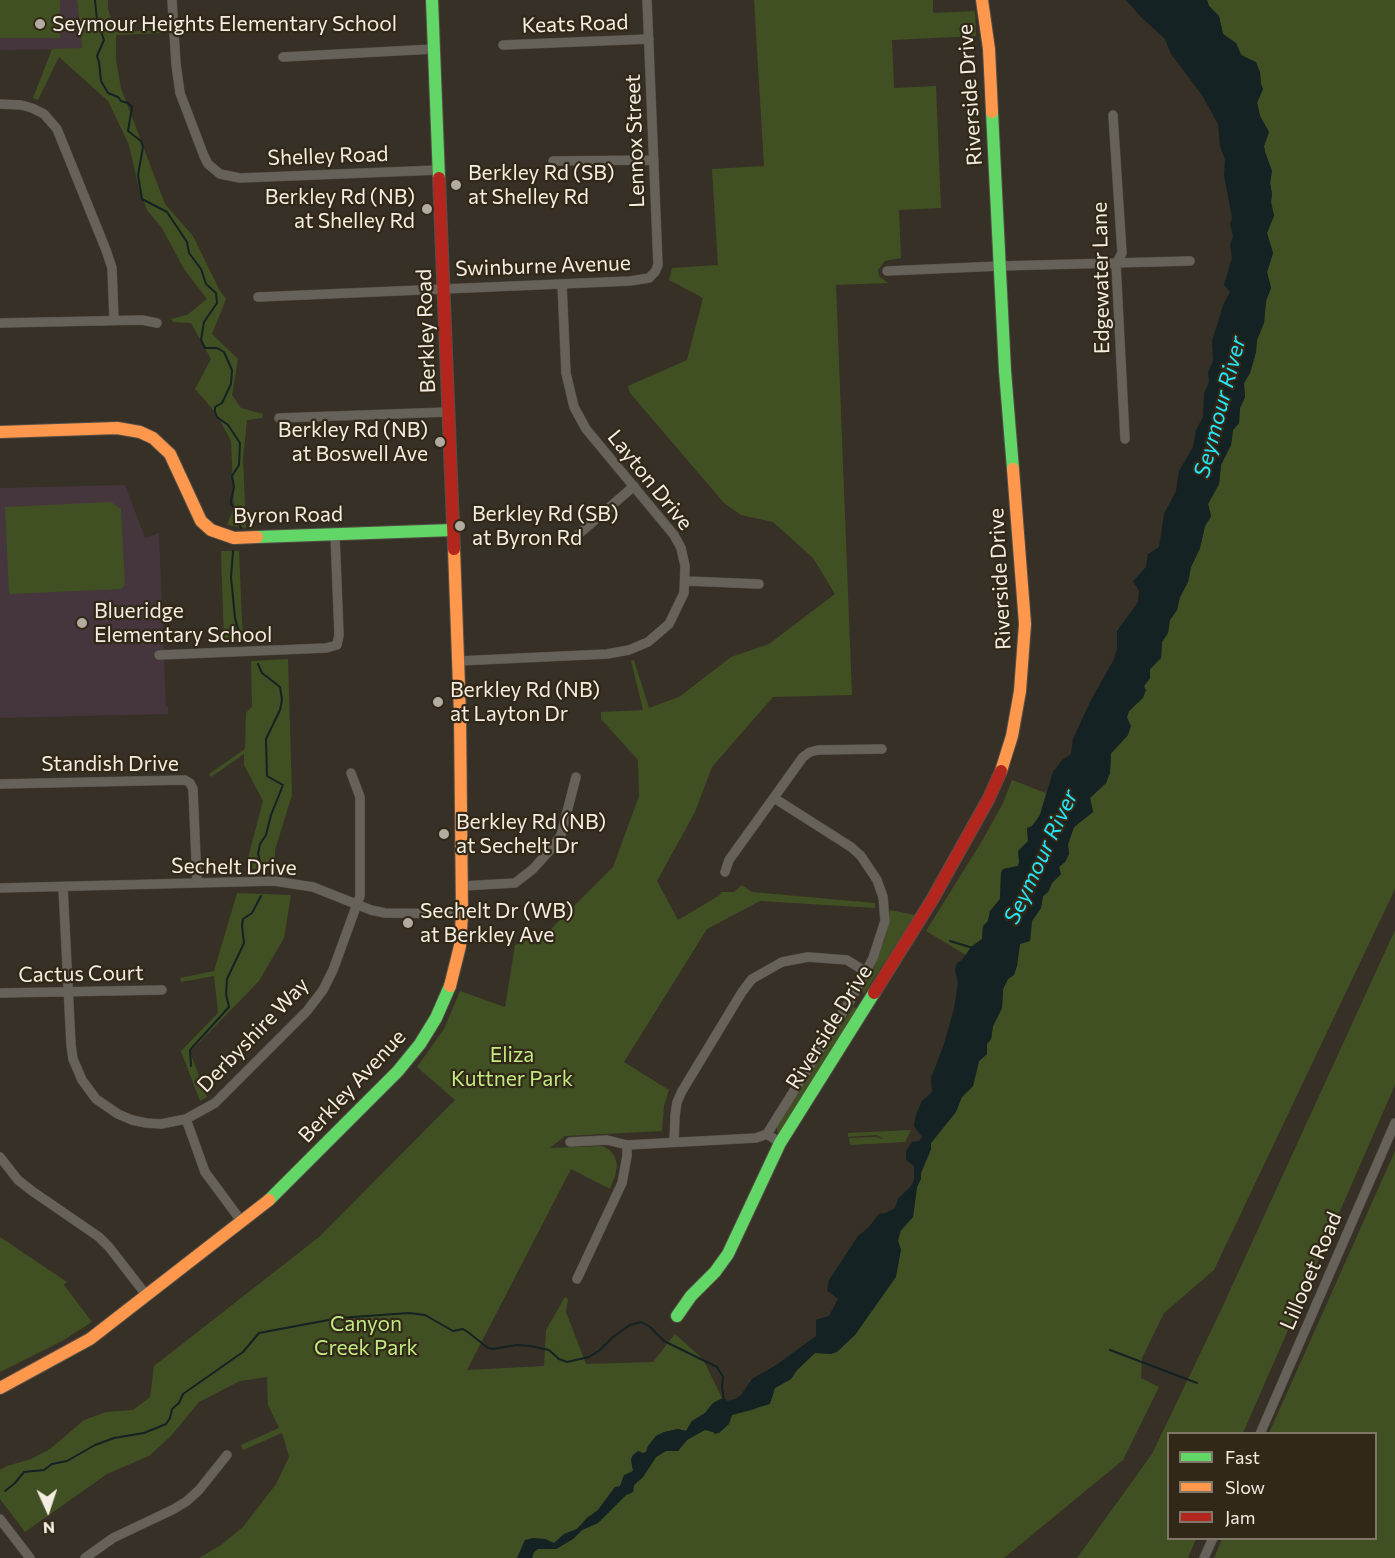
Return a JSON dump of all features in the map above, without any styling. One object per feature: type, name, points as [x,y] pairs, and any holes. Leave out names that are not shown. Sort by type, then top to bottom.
[{"type":"street","name":"Shelley Road","points":[[172,0],[180,93],[204,156],[208,164],[220,174],[240,178],[439,170]]},
{"type":"street","name":"Berkley Road","points":[[432,0],[458,661]]},
{"type":"street","name":"Lennox Street","points":[[647,0],[658,265],[650,278]]},
{"type":"street","name":"Riverside Drive","points":[[677,1316],[691,1296],[715,1272],[728,1254],[780,1143],[932,900],[989,798],[1008,751],[1017,717],[1025,624],[1005,371],[991,82],[982,0]]},
{"type":"street","name":"Keats Road","points":[[503,45],[649,39]]},
{"type":"street","points":[[283,57],[434,49]]},
{"type":"street","points":[[0,104],[32,108],[44,114],[57,129],[109,259],[114,320]]},
{"type":"street","name":"Edgewater Lane","points":[[1113,115],[1122,253],[1116,264],[1125,439]]},
{"type":"street","points":[[553,161],[654,160]]},
{"type":"street","points":[[887,271],[1190,261]]},
{"type":"street","name":"Swinburne Avenue","points":[[258,297],[641,281],[650,278]]},
{"type":"street","name":"Layton Drive","points":[[458,661],[607,654],[629,650],[648,642],[669,624],[681,602],[686,581],[684,557],[675,535],[586,429],[574,407],[566,373],[562,284]]},
{"type":"street","points":[[0,323],[114,320],[142,320],[156,323]]},
{"type":"street","points":[[279,418],[448,412]]},
{"type":"street","name":"Byron Road","points":[[0,432],[117,428],[140,432],[153,438],[170,454],[201,521],[211,530],[234,538],[453,530]]},
{"type":"street","points":[[573,539],[634,486]]},
{"type":"street","points":[[159,655],[326,648],[336,645],[339,635],[335,535]]},
{"type":"street","points":[[686,581],[759,584]]},
{"type":"street","name":"Berkley Avenue","points":[[0,1388],[90,1339],[242,1222],[289,1181],[398,1071],[420,1044],[436,1018],[453,978],[460,946],[462,886],[458,661]]},
{"type":"street","points":[[725,872],[729,860],[803,757],[818,750],[882,749]]},
{"type":"street","name":"Derbyshire Way","points":[[63,886],[67,991],[73,1059],[82,1080],[96,1099],[118,1114],[146,1124],[161,1124],[186,1119],[215,1103],[307,1011],[323,990],[333,970],[357,904],[361,881],[360,798],[359,790],[351,774]]},
{"type":"street","points":[[462,886],[514,883],[533,869],[561,835],[576,777]]},
{"type":"street","name":"Standish Drive","points":[[0,784],[185,780],[194,789],[197,883]]},
{"type":"street","name":"Riverside Drive","points":[[767,1134],[853,996],[873,958],[885,921],[883,897],[869,866],[850,847],[774,798]]},
{"type":"street","name":"Sechelt Drive","points":[[0,888],[274,881],[313,887],[371,910],[393,914],[462,914]]},
{"type":"street","points":[[674,1142],[677,1102],[752,979],[782,962],[808,957],[847,960],[866,972]]},
{"type":"street","name":"Cactus Court","points":[[0,993],[162,990]]},
{"type":"street","points":[[853,996],[866,1004]]},
{"type":"street","points":[[186,1119],[205,1172],[242,1222]]},
{"type":"street","name":"Lillooet Road","points":[[1261,1432],[1395,1123]]},
{"type":"street","points":[[570,1142],[607,1140],[627,1145],[756,1138],[767,1134],[780,1143]]},
{"type":"street","points":[[577,1279],[622,1183],[627,1145]]},
{"type":"street","points":[[0,1157],[18,1180],[109,1246],[147,1296]]},
{"type":"street","points":[[85,1558],[113,1538],[187,1501],[199,1490],[227,1455]]},
{"type":"street","points":[[0,1519],[30,1558]]},
{"type":"street","points":[[1204,1558],[1213,1540]]},
{"type":"shaded area","name":"Seymour Heights Elementary School","points":[[0,0],[77,0],[82,49],[0,50]]},
{"type":"shaded area","name":"Blueridge Elementary School","points":[[125,485],[145,538],[159,533],[168,714],[0,718],[0,488]]},
{"type":"green space","points":[[0,0],[60,0],[60,38],[0,38]]},
{"type":"green space","points":[[77,0],[108,0],[108,9],[116,32],[164,30],[164,33],[116,35],[116,60],[121,88],[165,204],[193,236],[226,299],[212,334],[238,359],[232,395],[241,408],[263,414],[262,418],[247,420],[243,458],[246,528],[227,525],[234,507],[231,441],[216,413],[195,389],[211,359],[191,323],[173,322],[171,319],[187,315],[207,299],[184,269],[162,228],[147,210],[139,189],[129,145],[108,101],[59,57],[38,100],[33,98],[52,49],[82,48]]},
{"type":"green space","points":[[754,0],[933,0],[933,13],[975,11],[976,36],[892,40],[894,88],[936,86],[941,208],[899,210],[901,258],[885,261],[878,270],[879,276],[888,283],[836,285],[852,695],[773,697],[712,767],[695,812],[657,881],[678,920],[720,895],[721,892],[734,892],[742,885],[752,892],[875,903],[875,908],[760,901],[707,929],[624,1062],[669,1090],[664,1106],[662,1131],[565,1136],[550,1148],[602,1146],[610,1150],[615,1157],[617,1166],[615,1176],[610,1189],[571,1169],[467,1370],[544,1366],[546,1330],[565,1297],[568,1299],[566,1312],[586,1364],[653,1362],[675,1334],[703,1359],[722,1398],[692,1421],[686,1431],[677,1429],[656,1436],[646,1452],[631,1459],[633,1471],[620,1486],[615,1487],[598,1510],[577,1529],[564,1534],[554,1543],[545,1539],[525,1540],[517,1558],[199,1558],[221,1545],[243,1527],[276,1484],[289,1457],[282,1433],[243,1450],[241,1445],[279,1428],[268,1405],[267,1377],[240,1381],[199,1402],[171,1436],[149,1456],[107,1474],[25,1532],[0,1499],[0,1470],[31,1459],[50,1449],[84,1420],[106,1412],[133,1410],[150,1397],[154,1366],[319,1237],[455,1100],[417,1067],[444,1029],[460,991],[505,1007],[515,945],[547,933],[613,867],[639,796],[638,760],[601,719],[601,712],[643,710],[631,661],[634,660],[649,708],[679,697],[731,657],[769,644],[835,594],[813,558],[773,522],[741,515],[724,503],[630,393],[628,386],[687,360],[703,298],[669,280],[672,268],[718,265],[712,169],[764,166]]},
{"type":"green space","points":[[1207,0],[1395,0],[1395,889],[1214,1270],[1164,1313],[1142,1358],[1141,1378],[1159,1387],[1123,1460],[1004,1558],[532,1558],[538,1549],[556,1549],[573,1539],[582,1530],[598,1523],[626,1495],[633,1492],[634,1485],[643,1477],[656,1457],[666,1451],[678,1451],[695,1434],[705,1430],[713,1432],[732,1415],[753,1410],[762,1405],[775,1388],[791,1379],[815,1353],[831,1354],[855,1335],[868,1316],[901,1250],[898,1241],[901,1231],[913,1217],[917,1187],[931,1149],[931,1143],[955,1112],[962,1097],[973,1086],[979,1061],[987,1054],[987,1044],[1002,1008],[1003,989],[1008,979],[1014,975],[1020,944],[1030,941],[1032,921],[1041,908],[1043,896],[1061,874],[1059,867],[1069,854],[1068,844],[1074,827],[1093,812],[1090,798],[1106,783],[1110,772],[1111,754],[1128,735],[1129,711],[1143,697],[1144,686],[1150,678],[1150,669],[1161,658],[1162,642],[1168,633],[1170,620],[1177,610],[1180,597],[1188,582],[1205,526],[1211,517],[1208,504],[1219,484],[1221,465],[1231,445],[1233,430],[1239,423],[1240,408],[1245,397],[1244,383],[1250,373],[1256,352],[1257,340],[1264,323],[1266,301],[1271,288],[1267,272],[1273,253],[1267,233],[1274,216],[1270,183],[1272,171],[1264,146],[1269,132],[1260,116],[1257,102],[1263,89],[1260,72],[1241,54],[1236,43],[1223,34],[1219,16],[1209,6]]},
{"type":"green space","points":[[111,502],[121,509],[125,585],[121,589],[9,594],[5,507]]},
{"type":"green space","points":[[221,551],[239,551],[243,642],[224,643]]},
{"type":"green space","points":[[288,659],[292,795],[275,850],[275,868],[245,869],[263,801],[244,765],[244,754],[211,777],[209,774],[245,749],[246,713],[252,706],[251,661]]},
{"type":"green space","points":[[1012,780],[1046,793],[1040,815],[1032,827],[1027,828],[1028,841],[1018,866],[1003,869],[1001,873],[1000,899],[990,911],[988,921],[983,926],[982,939],[971,947],[966,955],[926,931],[982,841],[1003,803]]},
{"type":"green space","points":[[237,893],[291,895],[284,938],[259,981],[190,1052],[207,1097],[200,1101],[181,1051],[218,1013],[214,976],[181,982],[180,978],[214,971]]},
{"type":"green space","points":[[890,910],[915,915],[864,994],[862,991],[875,966],[887,932]]},
{"type":"green space","points":[[1395,930],[1395,1085],[1243,1432],[1167,1432],[1167,1540],[1196,1540],[1188,1558],[1077,1558],[1152,1454],[1221,1310]]},
{"type":"green space","points":[[853,1007],[856,1010],[783,1129],[777,1132],[777,1126]]},
{"type":"green space","points":[[911,1130],[905,1142],[850,1145],[849,1138],[883,1138],[876,1135],[848,1137],[848,1133]]},
{"type":"green space","points":[[1395,1151],[1395,1558],[1214,1558],[1222,1540],[1377,1540],[1377,1432],[1269,1432]]},
{"type":"green space","points":[[0,1237],[67,1282],[64,1285],[92,1322],[62,1341],[0,1372]]},
{"type":"water","name":"Seymour River","points":[[1126,0],[1207,0],[1209,6],[1219,16],[1223,34],[1236,43],[1241,55],[1256,62],[1260,72],[1263,89],[1257,103],[1260,116],[1269,132],[1264,146],[1272,171],[1270,183],[1274,216],[1267,233],[1273,253],[1267,272],[1271,288],[1266,301],[1264,323],[1257,340],[1250,373],[1244,383],[1245,397],[1240,408],[1239,423],[1233,430],[1231,445],[1221,465],[1219,484],[1208,504],[1211,516],[1205,526],[1188,582],[1180,597],[1177,610],[1170,620],[1168,633],[1162,642],[1161,658],[1150,669],[1150,678],[1144,686],[1146,690],[1143,698],[1129,711],[1127,717],[1131,726],[1128,735],[1111,753],[1110,773],[1106,783],[1090,798],[1093,812],[1074,827],[1068,844],[1069,854],[1059,867],[1061,874],[1043,896],[1041,908],[1032,921],[1030,941],[1020,944],[1017,966],[1014,975],[1008,979],[1003,989],[1002,1008],[987,1044],[987,1054],[979,1061],[973,1086],[962,1097],[956,1112],[931,1143],[931,1149],[917,1187],[913,1217],[900,1231],[898,1241],[901,1250],[896,1277],[855,1335],[837,1352],[815,1353],[791,1379],[775,1388],[770,1404],[732,1415],[729,1424],[719,1433],[715,1434],[705,1430],[687,1440],[678,1451],[666,1451],[656,1457],[643,1477],[634,1485],[633,1492],[626,1495],[598,1523],[582,1530],[573,1539],[556,1549],[538,1549],[532,1558],[517,1558],[525,1540],[545,1539],[554,1543],[564,1534],[577,1529],[598,1510],[615,1487],[620,1486],[624,1475],[633,1471],[631,1459],[633,1455],[638,1451],[646,1452],[656,1436],[678,1429],[686,1431],[692,1421],[705,1413],[713,1403],[725,1398],[727,1401],[735,1399],[741,1395],[752,1379],[816,1336],[816,1320],[829,1316],[838,1299],[827,1290],[829,1280],[858,1236],[879,1214],[895,1208],[898,1199],[914,1180],[914,1166],[906,1160],[906,1151],[912,1142],[919,1141],[922,1137],[914,1126],[916,1115],[922,1101],[932,1092],[931,1078],[954,1009],[958,983],[955,970],[957,963],[971,947],[982,939],[983,926],[988,921],[990,911],[1000,899],[1001,873],[1003,869],[1018,866],[1018,851],[1028,841],[1027,828],[1032,826],[1040,815],[1053,772],[1062,760],[1071,754],[1073,739],[1113,661],[1117,649],[1117,631],[1138,602],[1139,591],[1133,581],[1146,567],[1148,554],[1159,547],[1164,514],[1176,491],[1179,471],[1193,447],[1196,430],[1203,417],[1204,394],[1209,382],[1208,372],[1213,361],[1212,341],[1224,303],[1230,292],[1224,285],[1232,258],[1230,245],[1233,236],[1230,224],[1232,218],[1218,124],[1202,95],[1171,54],[1165,39]]},
{"type":"waterway","points":[[95,0],[97,20],[104,40],[97,56],[101,81],[108,93],[132,107],[128,131],[141,141],[143,147],[138,175],[142,199],[167,212],[187,242],[189,253],[201,269],[206,284],[216,293],[217,303],[204,322],[201,340],[205,348],[217,348],[224,352],[232,370],[231,384],[222,403],[215,407],[215,412],[217,417],[228,425],[240,443],[239,465],[232,476],[234,487],[231,504],[237,511],[236,516],[241,528]]},
{"type":"waterway","points":[[233,551],[231,577],[235,618],[240,636]]},
{"type":"waterway","points":[[258,664],[262,673],[280,687],[282,700],[280,710],[266,739],[267,776],[283,785],[266,835],[260,844],[258,854],[262,868]]},
{"type":"waterway","points":[[191,1066],[190,1050],[229,1007],[226,994],[227,979],[244,943],[243,919],[252,913],[261,896]]},
{"type":"waterway","points":[[950,941],[973,948]]},
{"type":"waterway","points":[[5,1491],[24,1472],[44,1470],[52,1464],[67,1461],[95,1445],[114,1438],[144,1433],[166,1424],[172,1409],[179,1403],[183,1394],[243,1352],[259,1333],[339,1318],[409,1313],[425,1315],[453,1331],[463,1329],[488,1348],[530,1346],[549,1350],[559,1359],[567,1362],[589,1357],[630,1325],[641,1322],[650,1327],[664,1341],[717,1367],[723,1377],[724,1400]]},
{"type":"waterway","points":[[1110,1350],[1197,1383]]},
{"type":"traffic: fast","points":[[432,0],[439,178]]},
{"type":"traffic: fast","points":[[992,112],[1005,371],[1013,469]]},
{"type":"traffic: fast","points":[[257,537],[453,530]]},
{"type":"traffic: fast","points":[[269,1200],[398,1071],[420,1044],[436,1018],[450,986]]},
{"type":"traffic: fast","points":[[677,1316],[691,1296],[715,1272],[728,1254],[780,1143],[874,993]]},
{"type":"traffic: slow","points":[[982,0],[989,49],[992,112]]},
{"type":"traffic: slow","points":[[0,432],[117,428],[140,432],[153,438],[170,454],[201,521],[211,530],[234,538],[257,537]]},
{"type":"traffic: slow","points":[[1001,771],[1012,736],[1020,691],[1025,624],[1013,469]]},
{"type":"traffic: slow","points":[[450,986],[460,946],[462,914],[460,714],[454,549]]},
{"type":"traffic: slow","points":[[0,1388],[90,1339],[269,1200]]},
{"type":"traffic: jam","points":[[439,178],[454,549]]},
{"type":"traffic: jam","points":[[874,993],[932,900],[989,798],[1001,771]]},
{"type":"place","name":"Seymour Heights Elementary School","points":[[40,24]]},
{"type":"place","name":"Berkley Rd (SB) at Shelley Rd","points":[[456,185]]},
{"type":"place","name":"Berkley Rd (NB) at Shelley Rd","points":[[427,209]]},
{"type":"place","name":"Berkley Rd (NB) at Boswell Ave","points":[[440,442]]},
{"type":"place","name":"Berkley Rd (SB) at Byron Rd","points":[[460,526]]},
{"type":"place","name":"Blueridge Elementary School","points":[[82,623]]},
{"type":"place","name":"Berkley Rd (NB) at Layton Dr","points":[[438,702]]},
{"type":"place","name":"Berkley Rd (NB) at Sechelt Dr","points":[[444,834]]},
{"type":"place","name":"Sechelt Dr (WB) at Berkley Ave","points":[[408,923]]},
{"type":"park label","name":"Eliza Kuttner Park","points":[[512,1067]]},
{"type":"park label","name":"Canyon Creek Park","points":[[366,1336]]}]
